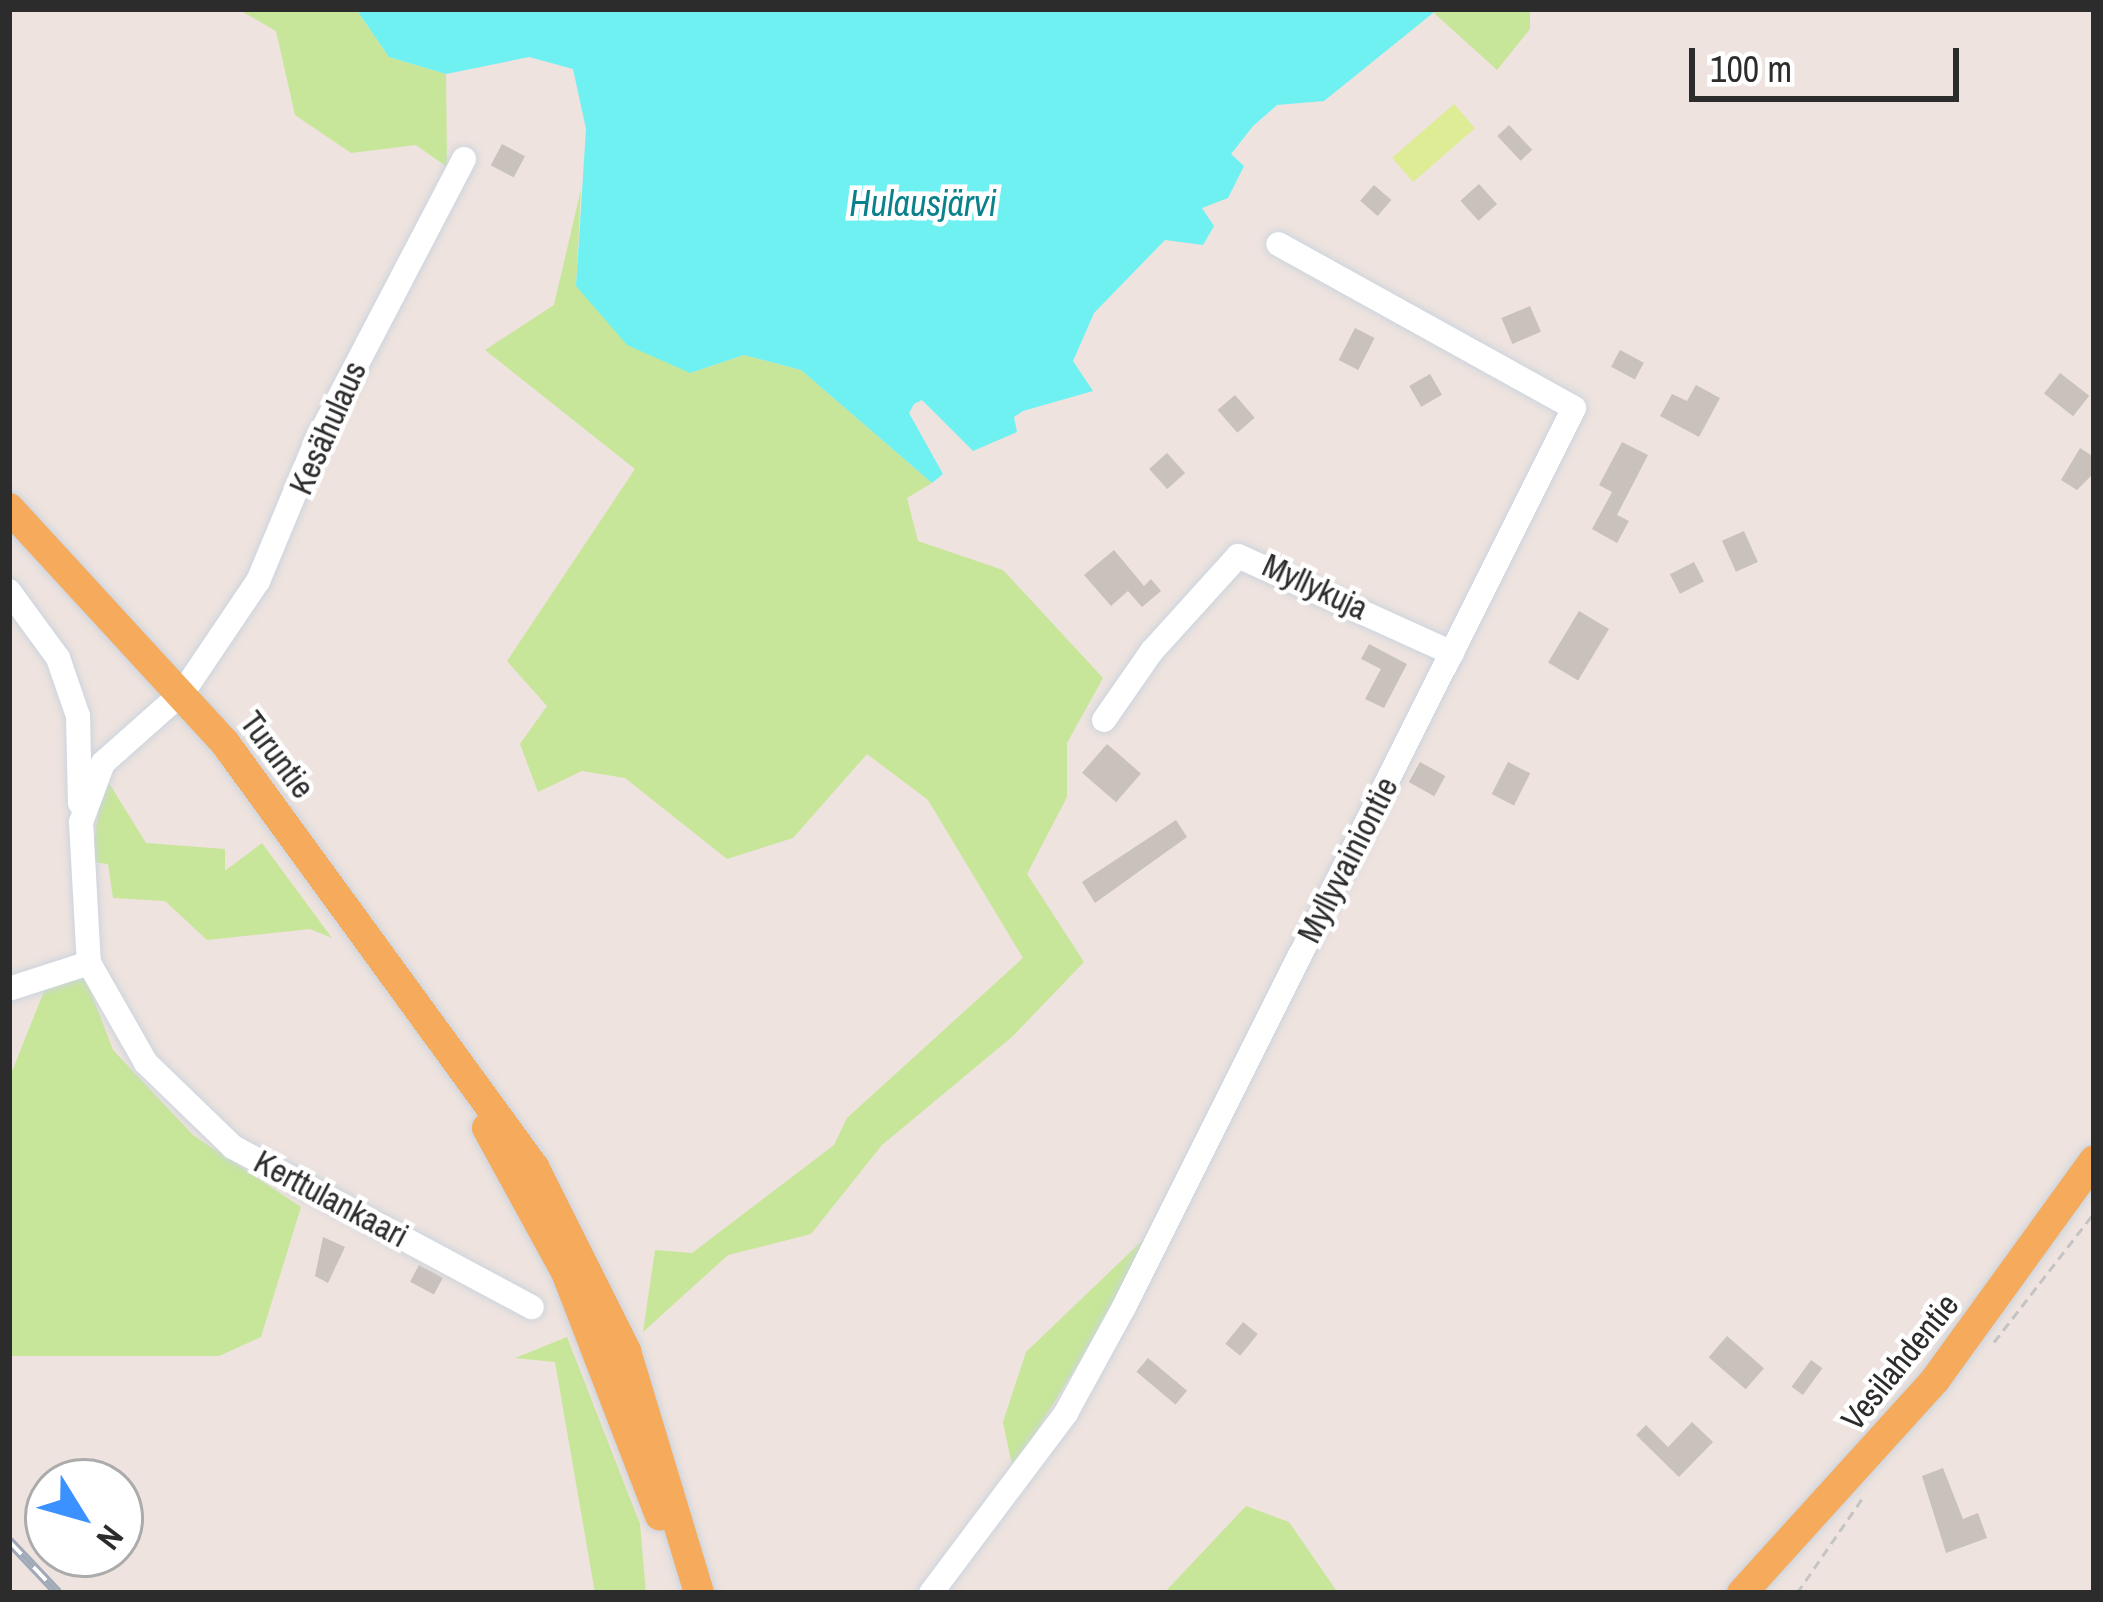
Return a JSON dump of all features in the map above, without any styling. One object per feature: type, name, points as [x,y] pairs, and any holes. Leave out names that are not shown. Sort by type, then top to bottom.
[{"type":"main road","name":"Turuntie","points":[[9,508],[183,692],[533,1167],[605,1304],[654,1426],[699,1593]]},
{"type":"main road","name":"Turuntie","points":[[458,1068],[610,1373],[680,1593]]},
{"type":"main road","name":"Vesilahdentie","points":[[1742,1593],[1935,1380],[2094,1160]]},
{"type":"street","name":"Kesähulaus","points":[[183,692],[258,581],[316,442],[464,159]]},
{"type":"street","name":"Myllyvainiontie","points":[[931,1593],[1066,1413],[1452,653],[1573,402],[1278,244]]},
{"type":"street","name":"Myllykuja","points":[[1104,720],[1152,651],[1238,556],[1452,653]]},
{"type":"street","points":[[9,591],[58,658],[78,716],[81,823]]},
{"type":"street","name":"Kerttulankaari","points":[[183,692],[103,763],[81,823],[89,963],[146,1063],[233,1147],[532,1307]]},
{"type":"street","points":[[9,989],[89,963]]},
{"type":"green space","points":[[238,9],[356,9],[389,57],[446,74],[447,167],[416,145],[351,153],[295,115],[276,31]]},
{"type":"green space","points":[[1438,9],[1530,9],[1530,29],[1497,70],[1434,13]]},
{"type":"green space","points":[[1454,104],[1475,128],[1413,182],[1392,158]]},
{"type":"green space","points":[[581,189],[576,286],[690,373],[744,355],[801,370],[932,483],[907,498],[918,541],[1003,570],[1103,678],[1067,743],[1067,797],[1027,874],[1084,962],[1013,1036],[882,1145],[811,1234],[728,1255],[643,1332],[655,1250],[692,1253],[834,1145],[847,1118],[1023,958],[928,800],[867,754],[793,838],[727,859],[625,778],[582,771],[538,792],[520,744],[547,706],[507,661],[635,469],[485,350],[554,305]]},
{"type":"green space","points":[[104,775],[146,843],[225,849],[225,871],[262,843],[332,938],[310,929],[207,940],[165,901],[113,898],[108,864],[91,862]]},
{"type":"green space","points":[[77,956],[113,1050],[193,1135],[301,1207],[261,1337],[219,1356],[9,1356],[9,1079],[52,971]]},
{"type":"green space","points":[[1145,1238],[1123,1290],[1013,1470],[1003,1422],[1026,1352]]},
{"type":"green space","points":[[567,1337],[640,1524],[646,1593],[595,1593],[555,1362],[515,1358]]},
{"type":"green space","points":[[1246,1506],[1289,1522],[1338,1593],[1164,1593]]},
{"type":"water","name":"Hulausjärvi","points":[[356,9],[1438,9],[1324,101],[1277,105],[1253,126],[1231,154],[1244,166],[1228,198],[1202,208],[1214,226],[1203,245],[1165,240],[1094,313],[1073,361],[1093,391],[1023,411],[1014,417],[1017,432],[973,451],[922,400],[914,404],[909,413],[943,474],[932,483],[801,370],[744,355],[690,373],[627,345],[576,286],[586,129],[573,69],[529,57],[446,74],[389,57]]},
{"type":"building","points":[[1509,125],[1532,150],[1520,161],[1497,136]]},
{"type":"building","points":[[502,144],[525,156],[514,177],[491,165]]},
{"type":"building","points":[[1479,184],[1497,204],[1478,221],[1460,201]]},
{"type":"building","points":[[1374,185],[1391,200],[1378,216],[1360,201]]},
{"type":"building","points":[[1530,306],[1541,332],[1512,344],[1501,318]]},
{"type":"building","points":[[1355,328],[1375,338],[1358,370],[1339,360]]},
{"type":"building","points":[[1620,350],[1644,363],[1635,379],[1611,367]]},
{"type":"building","points":[[2060,373],[2089,396],[2073,416],[2044,393]]},
{"type":"building","points":[[1430,374],[1442,395],[1421,407],[1409,386]]},
{"type":"building","points":[[1696,385],[1720,398],[1699,437],[1660,416],[1672,394],[1687,401]]},
{"type":"building","points":[[1235,395],[1255,418],[1237,433],[1218,410]]},
{"type":"building","points":[[1622,442],[1648,455],[1617,515],[1629,521],[1617,543],[1592,529],[1612,492],[1599,485]]},
{"type":"building","points":[[2080,448],[2094,457],[2094,473],[2077,490],[2061,480]]},
{"type":"building","points":[[1167,453],[1185,473],[1167,489],[1149,469]]},
{"type":"building","points":[[1744,531],[1758,562],[1736,572],[1722,541]]},
{"type":"building","points":[[1114,550],[1144,586],[1151,579],[1161,591],[1142,607],[1128,591],[1111,606],[1084,575]]},
{"type":"building","points":[[1694,562],[1704,582],[1680,594],[1670,574]]},
{"type":"building","points":[[1579,611],[1609,629],[1578,680],[1548,662]]},
{"type":"building","points":[[1369,644],[1407,664],[1384,708],[1365,699],[1381,669],[1361,659]]},
{"type":"building","points":[[1107,744],[1141,774],[1116,802],[1082,773]]},
{"type":"building","points":[[1420,762],[1445,776],[1434,796],[1409,782]]},
{"type":"building","points":[[1508,762],[1530,773],[1514,805],[1492,794]]},
{"type":"building","points":[[1176,820],[1187,837],[1095,903],[1082,882]]},
{"type":"building","points":[[323,1237],[345,1247],[328,1283],[315,1276]]},
{"type":"building","points":[[419,1265],[443,1278],[434,1294],[410,1282]]},
{"type":"building","points":[[1243,1322],[1258,1334],[1240,1356],[1225,1344]]},
{"type":"building","points":[[1727,1336],[1764,1368],[1746,1389],[1709,1357]]},
{"type":"building","points":[[1148,1358],[1187,1391],[1175,1405],[1136,1372]]},
{"type":"building","points":[[1811,1360],[1822,1368],[1803,1395],[1792,1387]]},
{"type":"building","points":[[1692,1422],[1713,1442],[1679,1477],[1636,1435],[1646,1425],[1668,1447]]},
{"type":"building","points":[[1943,1468],[1963,1519],[1978,1513],[1987,1538],[1946,1553],[1922,1476]]},
{"type":"railway","points":[[9,1541],[58,1593]]}]
